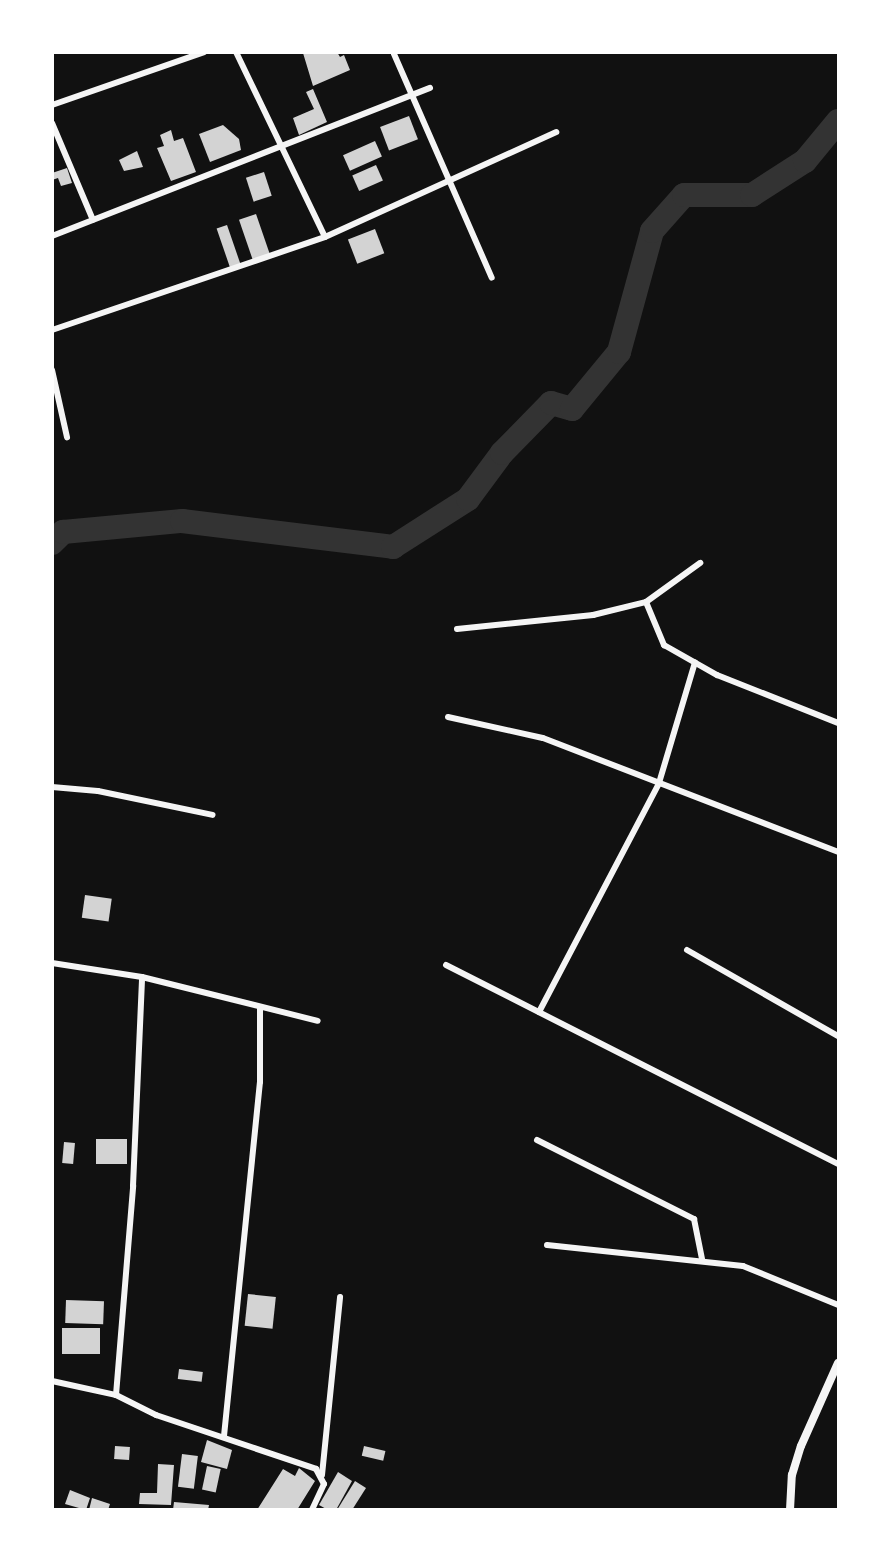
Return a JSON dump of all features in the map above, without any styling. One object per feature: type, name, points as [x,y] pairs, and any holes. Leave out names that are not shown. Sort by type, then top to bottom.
[{"type":"street","points":[[52,105],[204,52]]},
{"type":"street","points":[[236,52],[325,237]]},
{"type":"street","points":[[394,54],[492,278]]},
{"type":"street","points":[[52,236],[430,88]]},
{"type":"street","points":[[52,123],[93,220]]},
{"type":"street","points":[[52,330],[325,237],[556,132]]},
{"type":"street","points":[[52,370],[68,437]]},
{"type":"street","points":[[457,629],[593,615],[646,602],[700,563]]},
{"type":"street","points":[[646,602],[664,645],[717,675],[838,723]]},
{"type":"street","points":[[539,1012],[659,783],[695,662]]},
{"type":"street","points":[[448,717],[543,738],[838,852]]},
{"type":"street","points":[[52,787],[98,791],[213,815]]},
{"type":"street","points":[[687,950],[838,1036]]},
{"type":"street","points":[[52,963],[142,976],[318,1021]]},
{"type":"street","points":[[446,965],[838,1164]]},
{"type":"street","points":[[116,1395],[133,1186],[142,976]]},
{"type":"street","points":[[224,1436],[260,1082],[260,1008]]},
{"type":"street","points":[[537,1140],[694,1219],[702,1259]]},
{"type":"street","points":[[547,1245],[702,1259],[769,1274],[838,1305]]},
{"type":"street","points":[[312,1510],[324,1483],[322,1475],[340,1297]]},
{"type":"street","points":[[790,1510],[792,1475],[801,1446],[838,1363]]},
{"type":"street","points":[[52,1381],[116,1395],[156,1415],[298,1460],[322,1475]]},
{"type":"building","points":[[337,52],[340,57],[344,55],[350,70],[313,86],[303,53]]},
{"type":"building","points":[[313,89],[327,122],[299,135],[293,118],[314,109],[306,92]]},
{"type":"building","points":[[409,116],[418,139],[389,150],[380,127]]},
{"type":"building","points":[[223,125],[239,139],[241,150],[210,162],[199,134]]},
{"type":"building","points":[[171,130],[174,141],[183,138],[196,172],[171,181],[157,148],[164,146],[160,135]]},
{"type":"building","points":[[375,141],[382,157],[350,171],[343,155]]},
{"type":"building","points":[[137,151],[143,167],[124,171],[119,160]]},
{"type":"building","points":[[376,165],[383,181],[359,191],[352,176]]},
{"type":"building","points":[[67,168],[72,183],[61,186],[58,178],[52,180],[52,173]]},
{"type":"building","points":[[264,172],[272,196],[254,202],[246,178]]},
{"type":"building","points":[[256,214],[270,254],[253,260],[239,220]]},
{"type":"building","points":[[227,225],[241,265],[230,268],[217,229]]},
{"type":"building","points":[[375,229],[384,253],[357,264],[348,239]]},
{"type":"building","points":[[85,895],[112,899],[109,922],[82,918]]},
{"type":"building","points":[[96,1139],[127,1139],[127,1164],[96,1164]]},
{"type":"building","points":[[64,1142],[75,1143],[73,1164],[62,1163]]},
{"type":"building","points":[[248,1294],[276,1297],[273,1329],[245,1326]]},
{"type":"building","points":[[66,1300],[104,1301],[103,1324],[65,1323]]},
{"type":"building","points":[[62,1328],[100,1328],[100,1354],[62,1354]]},
{"type":"building","points":[[179,1369],[203,1372],[202,1382],[178,1379]]},
{"type":"building","points":[[207,1440],[232,1450],[227,1469],[201,1462]]},
{"type":"building","points":[[115,1446],[130,1447],[129,1460],[114,1459]]},
{"type":"building","points":[[364,1446],[385,1451],[383,1461],[362,1456]]},
{"type":"building","points":[[182,1454],[198,1456],[194,1489],[178,1487]]},
{"type":"building","points":[[158,1464],[174,1465],[171,1505],[139,1504],[140,1493],[157,1493]]},
{"type":"building","points":[[207,1466],[221,1469],[216,1492],[202,1489]]},
{"type":"building","points":[[299,1468],[315,1481],[297,1510],[257,1510],[283,1469],[295,1476]]},
{"type":"building","points":[[338,1472],[352,1481],[336,1510],[328,1510],[319,1505]]},
{"type":"building","points":[[355,1481],[366,1488],[352,1510],[337,1510]]},
{"type":"building","points":[[70,1490],[90,1498],[86,1510],[65,1504]]},
{"type":"building","points":[[92,1498],[110,1504],[108,1510],[89,1510]]},
{"type":"building","points":[[174,1502],[209,1505],[208,1510],[173,1510]]},
{"type":"waterway","points":[[52,543],[63,532],[182,521],[393,547],[468,499],[502,453],[551,403],[572,409],[619,352],[652,231],[684,195],[752,195],[805,161],[838,121]]}]
